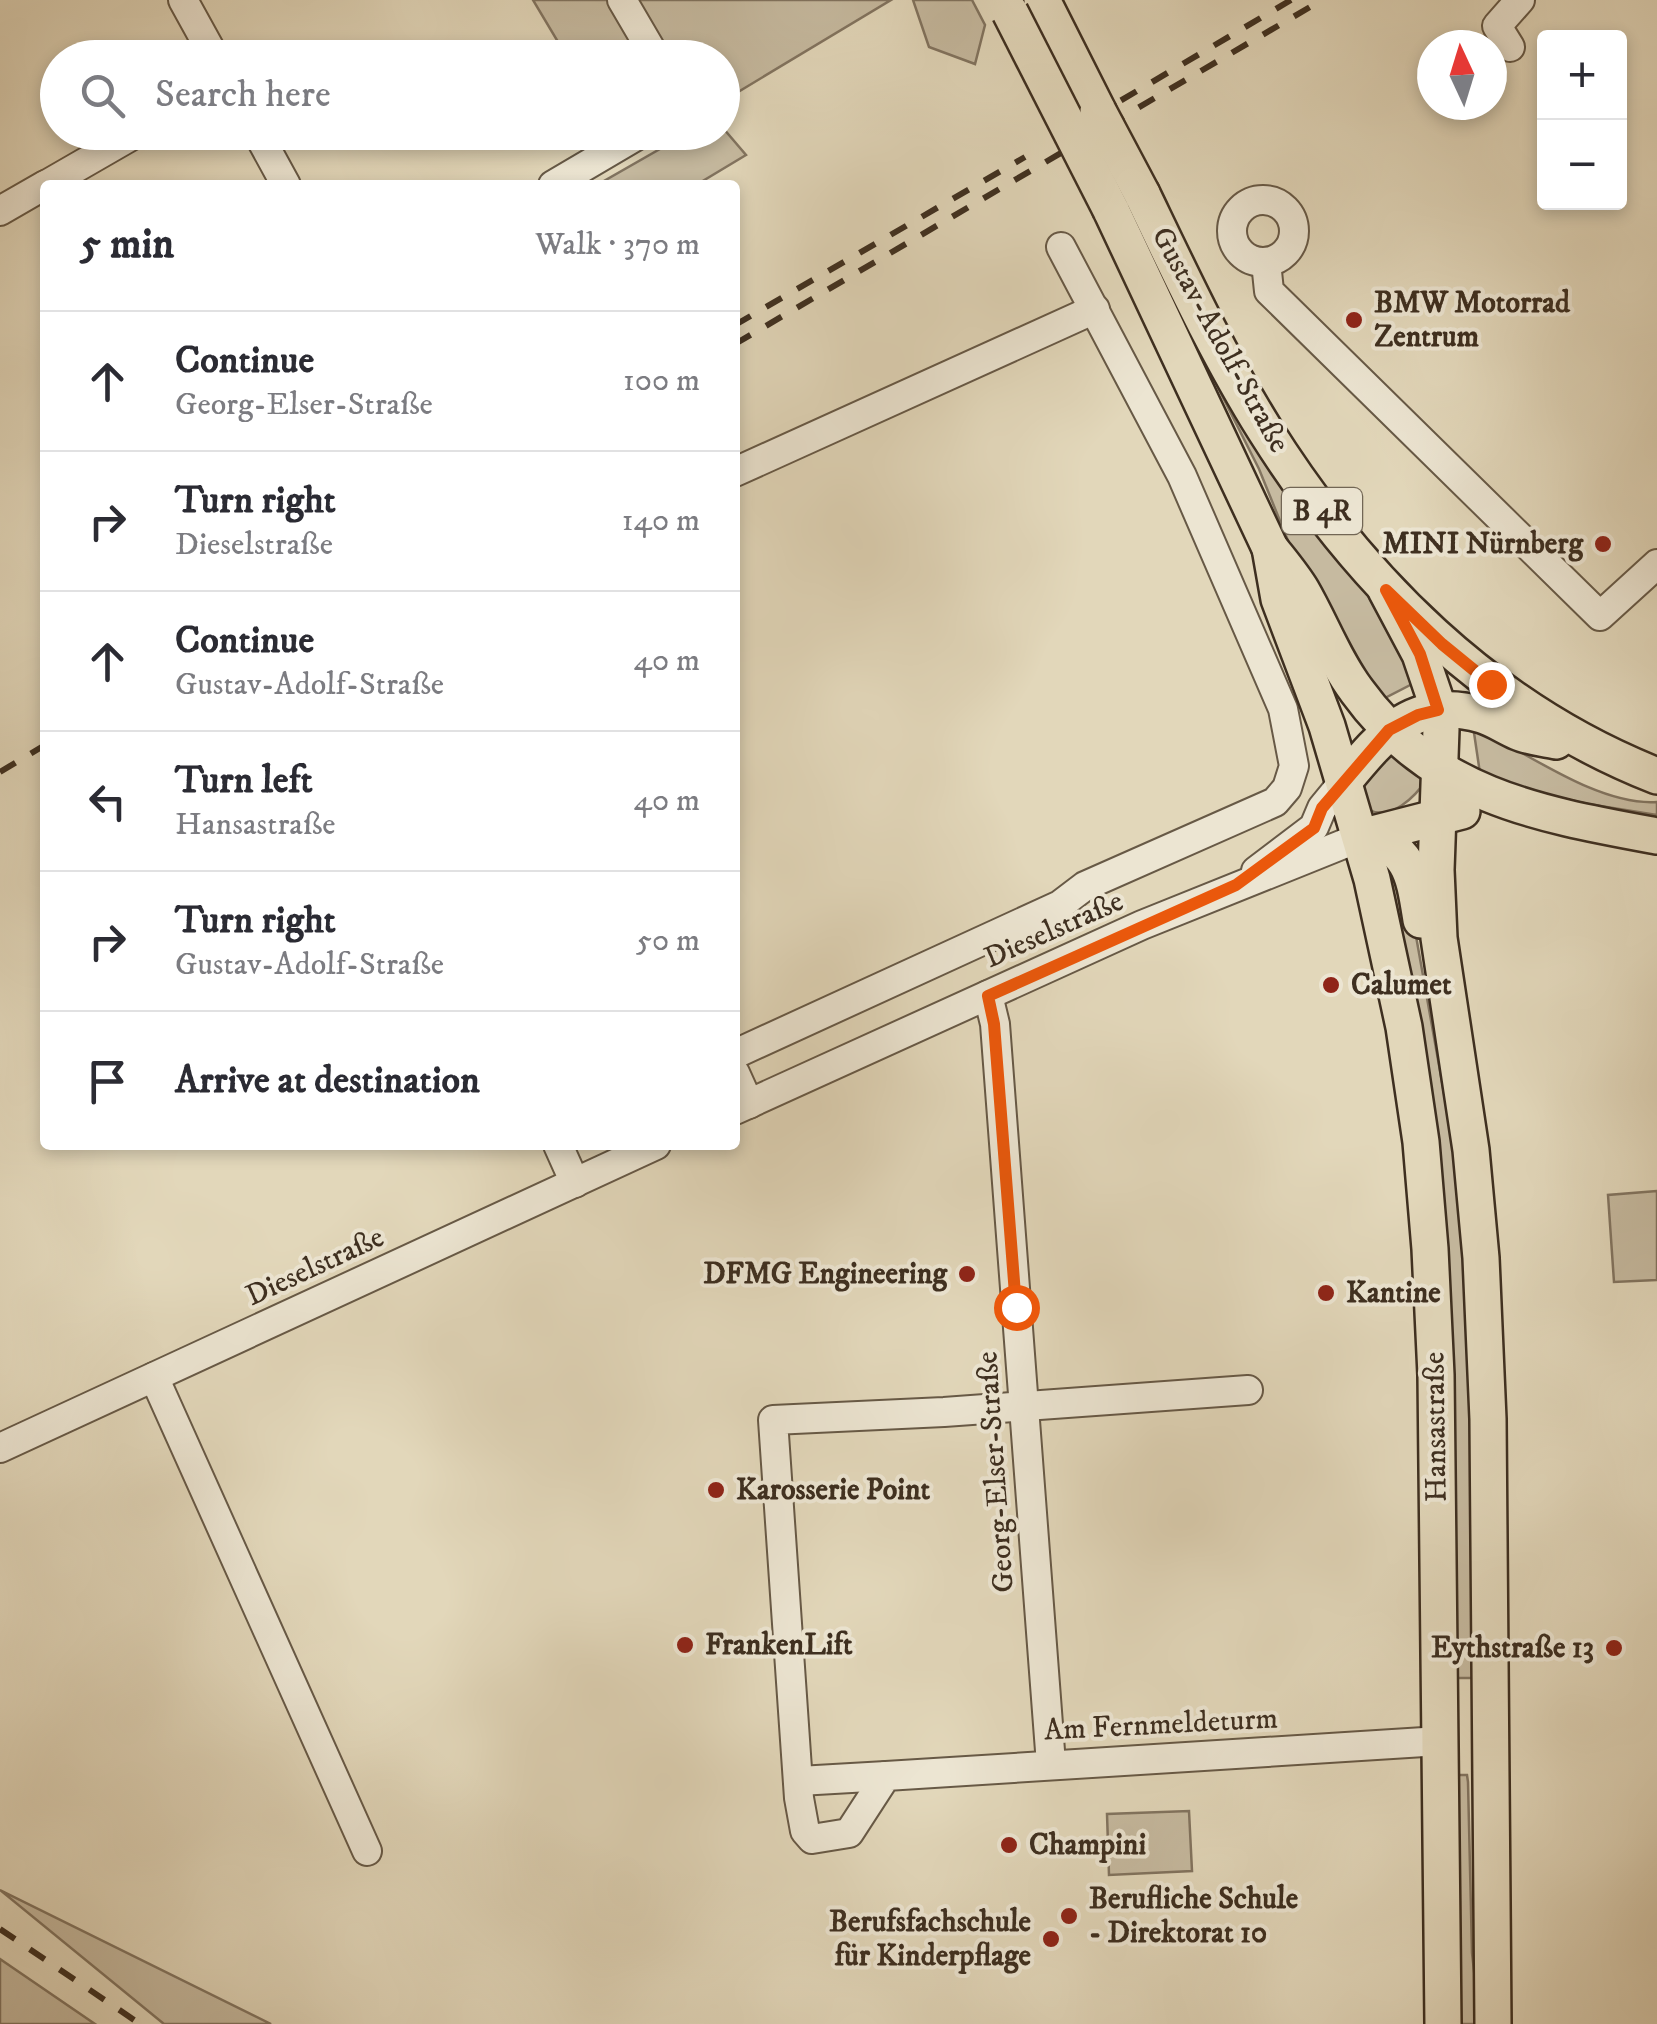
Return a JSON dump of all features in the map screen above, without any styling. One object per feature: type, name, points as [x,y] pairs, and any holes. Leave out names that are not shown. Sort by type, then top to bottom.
[{"type":"main road","name":"Gustav-Adolf-Straße","points":[[1018,4],[1126,202],[1198,310],[1265,430],[1326,517],[1386,590],[1481,677],[1532,713],[1594,749],[1657,776]]},
{"type":"main road","name":"Gustav-Adolf-Straße","points":[[1126,202],[1270,548],[1279,599],[1345,780]]},
{"type":"main road","name":"Gustav-Adolf-Straße","points":[[1270,548],[1302,592],[1344,673],[1389,730],[1441,771],[1502,800],[1568,819],[1657,836]]},
{"type":"main road","name":"Hansastraße","points":[[1386,590],[1420,654],[1438,710],[1441,771],[1436,897],[1444,987],[1472,1163],[1484,1287],[1493,2024]]},
{"type":"main road","name":"Gustav-Adolf-Straße","points":[[1438,710],[1482,715],[1520,733],[1594,749]]},
{"type":"main road","points":[[1345,780],[1389,730],[1438,710]]},
{"type":"main road","name":"Hansastraße","points":[[1345,780],[1404,1027],[1426,1191],[1437,1412],[1443,2024]]},
{"type":"main road","points":[[1361,837],[1502,800]]},
{"type":"main road","name":"Hansastraße","points":[[1361,837],[1387,843],[1408,865],[1424,936],[1444,987]]},
{"type":"main road","points":[[1440,1741],[1460,1746],[1490,1791]]},
{"type":"street","points":[[184,0],[206,40]]},
{"type":"street","points":[[622,0],[645,40]]},
{"type":"street","points":[[1510,48],[1498,26],[1520,0]]},
{"type":"street","points":[[54,180],[106,150]]},
{"type":"street","points":[[267,150],[283,180]]},
{"type":"street","points":[[562,180],[613,150]]},
{"type":"street","points":[[0,211],[40,188]]},
{"type":"street","points":[[740,1052],[1060,906],[1085,886],[1274,802],[1287,788],[1294,766],[1283,709],[1182,476],[1061,246]]},
{"type":"street","points":[[1266,262],[1269,291],[1600,616],[1657,564]]},
{"type":"street","points":[[740,470],[1095,309]]},
{"type":"street","name":"Dieselstraße","points":[[1236,885],[1314,828],[1322,808],[1345,780]]},
{"type":"street","points":[[1314,828],[1340,829],[1361,837]]},
{"type":"street","name":"Dieselstraße","points":[[742,1107],[1236,885],[1270,876],[1361,837]]},
{"type":"street","name":"Georg-Elser-Straße","points":[[988,996],[994,1024],[1051,1764]]},
{"type":"street","points":[[560,1150],[575,1182]]},
{"type":"street","name":"Dieselstraße","points":[[0,1448],[645,1150]]},
{"type":"street","points":[[154,1378],[367,1852]]},
{"type":"street","points":[[886,1776],[848,1833],[812,1839],[805,1832],[773,1420],[1248,1390]]},
{"type":"street","name":"Am Fernmeldeturm","points":[[799,1781],[1440,1741]]},
{"type":"shaded area","points":[[533,0],[891,0],[740,91],[740,40],[557,40]]},
{"type":"shaded area","points":[[913,0],[972,0],[985,25],[975,64],[929,47]]},
{"type":"shaded area","points":[[740,148],[746,155],[704,180],[606,180],[658,150]]},
{"type":"shaded area","points":[[1129,200],[1337,552],[1373,600],[1416,682],[1377,702],[1295,558],[1259,469],[1125,203]]},
{"type":"shaded area","points":[[1473,726],[1587,787],[1634,801],[1657,802],[1657,815],[1481,780]]},
{"type":"shaded area","points":[[1388,749],[1428,778],[1402,806],[1376,812],[1367,809],[1363,784]]},
{"type":"shaded area","points":[[1399,866],[1411,908],[1466,1217],[1478,1678],[1451,1678],[1381,874]]},
{"type":"shaded area","points":[[1657,1191],[1657,1280],[1614,1282],[1608,1195]]},
{"type":"shaded area","points":[[1451,1775],[1467,1775],[1468,1782],[1472,1953],[1480,2024],[1454,2024]]},
{"type":"shaded area","points":[[1189,1811],[1192,1871],[1109,1875],[1107,1814]]},
{"type":"shaded area","points":[[0,1890],[271,2024],[164,2024]]},
{"type":"shaded area","points":[[0,1959],[95,2024],[0,2024]]},
{"type":"railway","points":[[1059,137],[1291,0]]},
{"type":"railway","points":[[740,341],[1322,0]]},
{"type":"railway","points":[[740,322],[1025,157]]},
{"type":"railway","points":[[0,772],[40,748]]},
{"type":"railway","points":[[0,1929],[140,2024]]},
{"type":"place","name":"BMW Motorrad Zentrum","points":[[1354,320]]},
{"type":"place","name":"MINI Nürnberg","points":[[1603,544]]},
{"type":"place","name":"Calumet","points":[[1331,985]]},
{"type":"place","name":"DFMG Engineering","points":[[967,1274]]},
{"type":"place","name":"Kantine","points":[[1326,1293]]},
{"type":"place","name":"Karosserie Point","points":[[716,1490]]},
{"type":"place","name":"FrankenLift","points":[[685,1645]]},
{"type":"place","name":"Eythstraße 13","points":[[1614,1648]]},
{"type":"place","name":"Champini","points":[[1009,1845]]},
{"type":"place","name":"Berufliche Schule - Direktorat 10","points":[[1069,1916]]},
{"type":"place","name":"Berufsfachschule für Kinderpflage","points":[[1051,1939]]},
{"type":"route","points":[[1016,1307],[994,1024],[988,996],[1236,885],[1314,828],[1322,808],[1389,730],[1402,721],[1438,710],[1420,654],[1386,590],[1491,684]]}]
